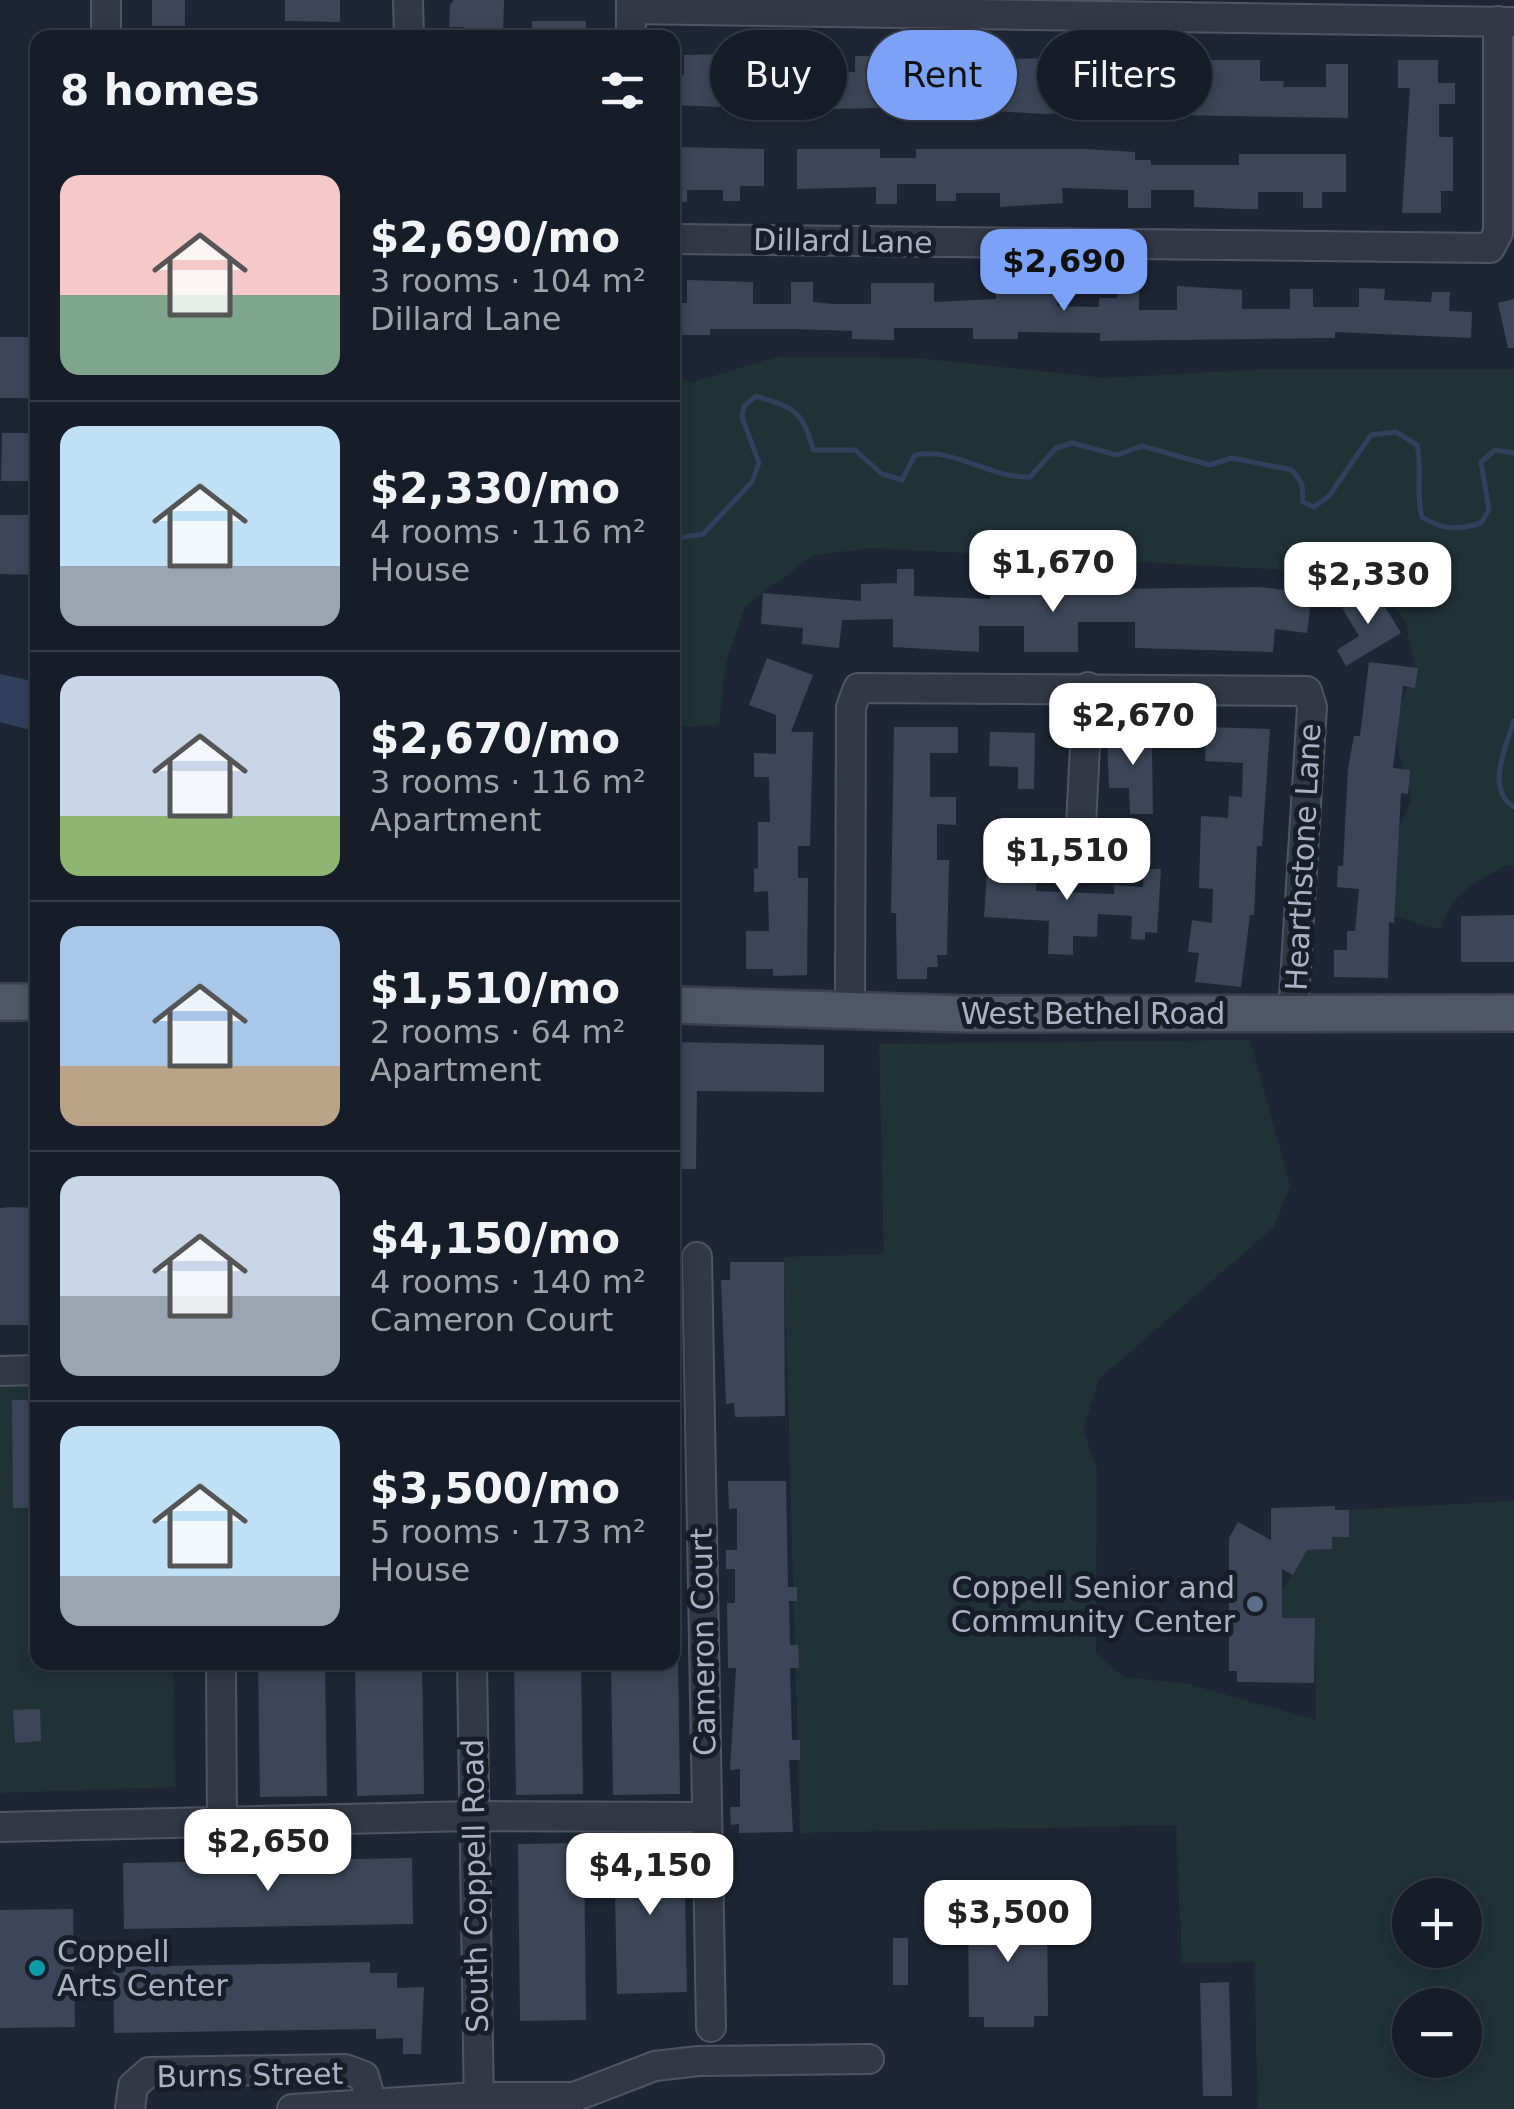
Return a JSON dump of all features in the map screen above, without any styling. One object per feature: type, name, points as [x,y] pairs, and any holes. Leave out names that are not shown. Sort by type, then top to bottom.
[{"type":"main road","points":[[0,1002],[30,1002]]},
{"type":"main road","name":"West Bethel Road","points":[[680,1005],[967,1014],[1514,1013]]},
{"type":"street","points":[[106,0],[106,30]]},
{"type":"street","points":[[408,0],[409,30]]},
{"type":"street","points":[[632,16],[1506,22]]},
{"type":"street","name":"Dillard Lane","points":[[680,239],[1490,248],[1498,233],[1506,22]]},
{"type":"street","points":[[1081,825],[1088,687]]},
{"type":"street","name":"Hearthstone Lane","points":[[850,1009],[851,707],[858,688],[1088,687],[1307,692],[1312,707],[1294,1014]]},
{"type":"street","name":"Cameron Court","points":[[697,1257],[685,1358],[706,1817],[711,2028]]},
{"type":"street","points":[[0,1371],[30,1370]]},
{"type":"street","points":[[221,1670],[222,1824]]},
{"type":"street","name":"South Coppell Road","points":[[472,1670],[478,2103]]},
{"type":"street","points":[[0,1828],[474,1816],[706,1817]]},
{"type":"street","name":"Burns Street","points":[[292,2109],[574,2096],[656,2066],[698,2061],[869,2059]]},
{"type":"street","name":"Burns Street","points":[[130,2109],[133,2086],[148,2072],[345,2069],[364,2076],[372,2104]]},
{"type":"shaded area","points":[[776,357],[917,358],[1105,378],[1271,369],[1514,369],[1514,867],[1506,865],[1466,890],[1451,906],[1442,928],[1382,915],[1392,847],[1411,800],[1393,726],[1415,666],[1405,621],[1380,591],[1291,570],[872,548],[814,555],[745,606],[726,662],[719,724],[680,727],[680,377],[690,383]]},
{"type":"shaded area","points":[[1250,1040],[1290,1185],[1274,1227],[1099,1379],[1083,1430],[1097,1469],[1096,1653],[1124,1677],[1188,1684],[1316,1720],[1315,1619],[1282,1618],[1282,1590],[1303,1557],[1290,1550],[1331,1549],[1332,1537],[1349,1537],[1349,1510],[1514,1501],[1514,2109],[1258,2109],[1254,1962],[1182,1963],[1176,1825],[800,1833],[784,1257],[884,1254],[879,1044]]},
{"type":"shaded area","points":[[30,1379],[30,1670],[174,1670],[175,1787],[0,1793],[0,1380]]},
{"type":"water","points":[[0,674],[30,680],[30,730],[0,722]]},
{"type":"building","points":[[152,0],[185,0],[185,26],[152,26]]},
{"type":"building","points":[[285,0],[340,0],[340,22],[285,21]]},
{"type":"building","points":[[454,0],[504,0],[503,30],[449,27],[450,5]]},
{"type":"building","points":[[532,21],[586,21],[586,30],[532,30]]},
{"type":"building","points":[[684,55],[710,55],[710,107],[680,105],[680,75],[684,75]]},
{"type":"building","points":[[855,56],[867,56],[867,108],[847,109],[847,72],[855,72]]},
{"type":"building","points":[[1017,59],[1037,59],[1037,114],[1017,112]]},
{"type":"building","points":[[1212,60],[1260,60],[1260,81],[1284,81],[1283,87],[1326,87],[1326,64],[1348,64],[1348,118],[1212,116]]},
{"type":"building","points":[[1398,60],[1438,60],[1438,83],[1455,83],[1455,104],[1439,104],[1439,137],[1453,137],[1453,191],[1441,191],[1441,213],[1402,213],[1410,88],[1398,88]]},
{"type":"building","points":[[680,147],[764,149],[764,186],[740,186],[740,201],[723,201],[723,190],[687,190],[687,202],[680,202]]},
{"type":"building","points":[[797,149],[880,149],[880,158],[916,158],[916,149],[1087,149],[1135,152],[1135,160],[1151,160],[1151,165],[1239,165],[1239,154],[1346,154],[1346,192],[1322,192],[1322,208],[1303,208],[1303,192],[1258,192],[1258,209],[1239,209],[1194,207],[1194,190],[1151,190],[1151,208],[1128,208],[1128,190],[1062,188],[1063,203],[1000,207],[1000,193],[956,193],[956,201],[936,201],[936,184],[897,184],[897,204],[876,204],[876,187],[797,189]]},
{"type":"building","points":[[687,280],[753,282],[753,304],[791,304],[791,282],[813,282],[813,302],[833,304],[871,304],[871,283],[934,283],[934,302],[996,299],[996,284],[1018,284],[1057,286],[1057,306],[1099,307],[1099,298],[1117,298],[1117,286],[1139,285],[1139,310],[1177,310],[1177,286],[1242,290],[1242,309],[1290,309],[1290,289],[1313,289],[1313,307],[1359,307],[1359,288],[1385,289],[1384,300],[1431,302],[1432,292],[1450,292],[1449,311],[1472,312],[1471,338],[1335,332],[1335,338],[1100,341],[1100,333],[1018,332],[1018,339],[973,339],[973,328],[894,328],[894,340],[852,339],[852,331],[791,329],[710,329],[710,335],[680,335],[680,303],[687,303]]},
{"type":"building","points":[[1514,299],[1514,348],[1508,348],[1498,303]]},
{"type":"building","points":[[0,337],[30,337],[30,398],[0,398]]},
{"type":"building","points":[[2,433],[30,433],[30,481],[1,481]]},
{"type":"building","points":[[0,515],[30,515],[30,575],[0,574]]},
{"type":"building","points":[[897,569],[914,569],[914,596],[990,599],[990,581],[1015,581],[1015,571],[1045,572],[1044,580],[1110,580],[1110,589],[1260,587],[1312,593],[1307,633],[1275,629],[1273,652],[1135,648],[1135,622],[1078,622],[1078,652],[1024,652],[1024,626],[979,626],[979,652],[893,647],[893,619],[842,620],[839,648],[802,644],[803,628],[761,624],[763,593],[861,601],[861,584],[897,583]]},
{"type":"building","points":[[1374,589],[1401,633],[1346,666],[1337,650],[1359,636],[1342,608]]},
{"type":"building","points":[[767,658],[813,675],[791,732],[813,732],[810,846],[798,846],[798,878],[808,878],[807,975],[773,976],[773,969],[746,969],[746,931],[769,931],[768,891],[754,892],[754,869],[758,868],[758,822],[770,822],[769,777],[754,777],[754,753],[776,754],[776,715],[749,705]]},
{"type":"building","points":[[1369,662],[1418,668],[1415,688],[1403,686],[1393,768],[1410,770],[1408,794],[1401,793],[1388,978],[1334,977],[1334,950],[1347,950],[1347,931],[1355,931],[1359,889],[1337,887],[1338,866],[1343,866],[1348,768],[1354,736],[1360,736]]},
{"type":"building","points":[[894,727],[958,727],[958,753],[930,753],[930,797],[956,797],[956,825],[937,824],[937,860],[949,860],[947,955],[937,955],[938,967],[927,967],[927,979],[897,979],[896,913],[891,913]]},
{"type":"building","points":[[1206,727],[1270,729],[1262,846],[1257,846],[1254,915],[1250,915],[1241,987],[1195,982],[1199,953],[1188,952],[1192,920],[1212,923],[1213,889],[1199,888],[1201,816],[1228,818],[1229,796],[1242,797],[1243,763],[1205,761]]},
{"type":"building","points":[[990,732],[1035,733],[1034,789],[1018,789],[1018,767],[989,766]]},
{"type":"building","points":[[1159,733],[1159,748],[1152,748],[1153,814],[1130,814],[1129,788],[1109,788],[1107,734]]},
{"type":"building","points":[[988,855],[1038,858],[1036,891],[1114,894],[1114,885],[1143,887],[1144,869],[1161,869],[1157,933],[1145,932],[1145,940],[1131,939],[1132,916],[1098,914],[1097,937],[1073,936],[1073,955],[1048,954],[1049,921],[984,917]]},
{"type":"building","points":[[1514,915],[1514,962],[1461,962],[1461,916]]},
{"type":"building","points":[[680,1042],[824,1045],[824,1092],[697,1091],[696,1169],[680,1169]]},
{"type":"building","points":[[0,1208],[30,1208],[30,1325],[0,1325]]},
{"type":"building","points":[[730,1262],[784,1262],[785,1416],[735,1417],[734,1403],[726,1404],[721,1280],[730,1280]]},
{"type":"building","points":[[12,1400],[30,1400],[30,1508],[13,1508]]},
{"type":"building","points":[[728,1481],[786,1481],[788,1587],[797,1587],[797,1601],[789,1601],[790,1645],[798,1645],[799,1668],[790,1668],[792,1740],[800,1740],[800,1760],[789,1760],[793,1832],[739,1833],[739,1824],[731,1825],[730,1807],[740,1807],[740,1769],[730,1770],[736,1668],[728,1668],[727,1603],[735,1603],[735,1569],[726,1569],[726,1550],[737,1550],[737,1508],[729,1509]]},
{"type":"building","name":"Coppell Senior and Community Center","points":[[1335,1506],[1335,1510],[1349,1510],[1349,1537],[1332,1537],[1332,1549],[1307,1550],[1293,1575],[1282,1569],[1282,1618],[1315,1618],[1314,1683],[1237,1682],[1237,1671],[1229,1671],[1229,1538],[1238,1522],[1271,1540],[1271,1508]]},
{"type":"building","points":[[258,1670],[325,1670],[327,1796],[260,1797]]},
{"type":"building","points":[[355,1670],[422,1670],[424,1794],[357,1796]]},
{"type":"building","points":[[514,1670],[581,1670],[583,1794],[516,1795]]},
{"type":"building","points":[[611,1670],[678,1670],[680,1794],[613,1795]]},
{"type":"building","points":[[40,1709],[41,1741],[15,1743],[13,1710]]},
{"type":"building","points":[[684,1842],[687,1992],[617,1994],[614,1843]]},
{"type":"building","points":[[584,1843],[586,2020],[520,2021],[518,1844]]},
{"type":"building","points":[[412,1858],[413,1924],[124,1929],[123,1863]]},
{"type":"building","points":[[968,1906],[1047,1906],[1048,2016],[1034,2016],[1034,2027],[984,2027],[984,2017],[969,2017]]},
{"type":"building","name":"Coppell Arts Center","points":[[73,1909],[75,2027],[0,2028],[0,1910]]},
{"type":"building","points":[[893,1938],[908,1938],[908,1985],[893,1985]]},
{"type":"building","points":[[370,1962],[370,1973],[397,1973],[397,1988],[424,1987],[421,2054],[403,2054],[403,2038],[376,2039],[376,2029],[114,2033],[113,1967]]},
{"type":"building","points":[[1229,1982],[1232,2096],[1203,2096],[1200,1983]]},
{"type":"waterway","points":[[680,538],[703,534],[752,482],[759,463],[742,417],[744,406],[756,396],[795,412],[805,426],[813,450],[855,450],[882,474],[902,480],[915,455],[944,455],[1000,473],[1030,477],[1056,448],[1072,443],[1117,455],[1142,446],[1210,465],[1232,458],[1292,470],[1302,484],[1303,502],[1314,507],[1329,496],[1371,435],[1396,432],[1417,445],[1422,517],[1450,528],[1481,523],[1489,510],[1481,462],[1495,450],[1514,453]]},
{"type":"waterway","points":[[1514,721],[1499,779],[1505,799],[1514,807]]},
{"type":"place","name":"Coppell Senior and Community Center","points":[[1255,1604]]},
{"type":"place","name":"Coppell Arts Center","points":[[37,1968]]}]
